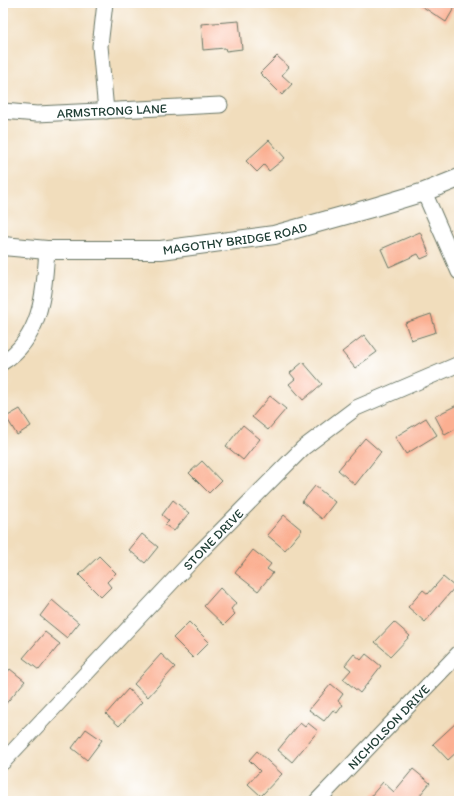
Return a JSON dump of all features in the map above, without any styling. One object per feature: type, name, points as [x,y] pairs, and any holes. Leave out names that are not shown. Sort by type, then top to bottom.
[{"type":"main road","name":"MAGOTHY BRIDGE ROAD","points":[[3,246],[47,250],[161,250],[274,234],[424,192],[459,178]]},
{"type":"street","points":[[105,3],[100,46],[106,111]]},
{"type":"street","name":"ARMSTRONG LANE","points":[[3,111],[37,114],[220,105]]},
{"type":"street","points":[[424,192],[459,272]]},
{"type":"street","points":[[3,362],[13,356],[27,341],[39,313],[44,288],[47,250]]},
{"type":"street","name":"STONE DRIVE","points":[[3,762],[201,551],[303,448],[356,408],[459,364]]},
{"type":"street","name":"NICHOLSON DRIVE","points":[[317,801],[459,653]]},
{"type":"building","points":[[421,3],[457,3],[446,22],[420,5]]},
{"type":"building","points":[[239,21],[242,49],[226,51],[225,48],[203,50],[201,24]]},
{"type":"building","points":[[277,56],[289,67],[282,75],[292,84],[282,95],[260,73]]},
{"type":"building","points":[[269,140],[285,158],[269,171],[264,165],[257,172],[246,161]]},
{"type":"building","points":[[420,232],[430,255],[421,259],[418,254],[389,267],[381,249]]},
{"type":"building","points":[[431,314],[436,332],[411,340],[405,323]]},
{"type":"building","points":[[364,335],[377,352],[355,368],[342,352]]},
{"type":"building","points":[[303,362],[322,384],[303,400],[289,384],[295,379],[290,373]]},
{"type":"building","points":[[270,396],[286,409],[268,430],[252,417]]},
{"type":"building","points":[[459,404],[459,427],[445,435],[435,416]]},
{"type":"building","points":[[20,409],[31,426],[17,435],[6,417]]},
{"type":"building","points":[[426,418],[437,435],[406,454],[395,437]]},
{"type":"building","points":[[243,425],[260,439],[243,460],[226,446]]},
{"type":"building","points":[[365,438],[381,452],[355,485],[338,470]]},
{"type":"building","points":[[202,461],[221,481],[209,493],[189,473]]},
{"type":"building","points":[[315,486],[335,502],[322,519],[302,502]]},
{"type":"building","points":[[173,500],[189,513],[174,531],[165,525],[169,521],[162,515]]},
{"type":"building","points":[[284,515],[302,530],[285,550],[267,535]]},
{"type":"building","points":[[142,534],[158,547],[145,563],[129,550]]},
{"type":"building","points":[[253,550],[271,564],[267,569],[273,573],[258,591],[235,573]]},
{"type":"building","points":[[99,556],[116,573],[107,582],[111,587],[101,597],[79,575]]},
{"type":"building","points":[[443,577],[455,587],[425,622],[408,607],[423,590],[428,594]]},
{"type":"building","points":[[220,588],[236,603],[231,609],[235,614],[224,625],[204,606]]},
{"type":"building","points":[[52,600],[79,623],[67,638],[40,616]]},
{"type":"building","points":[[189,622],[209,642],[193,658],[173,638]]},
{"type":"building","points":[[394,622],[410,636],[391,656],[375,642]]},
{"type":"building","points":[[45,632],[60,644],[39,670],[23,658]]},
{"type":"building","points":[[161,654],[175,667],[148,697],[134,684]]},
{"type":"building","points":[[354,654],[361,660],[366,654],[381,666],[360,693],[343,679],[351,670],[345,665]]},
{"type":"building","points":[[10,669],[25,681],[3,707],[3,678]]},
{"type":"building","points":[[331,684],[343,694],[338,701],[343,705],[337,713],[333,710],[324,721],[309,710]]},
{"type":"building","points":[[128,689],[142,702],[119,726],[106,714]]},
{"type":"building","points":[[457,722],[459,723],[459,750],[448,760],[433,744]]},
{"type":"building","points":[[300,723],[305,727],[308,723],[318,731],[292,762],[278,750]]},
{"type":"building","points":[[86,729],[102,740],[87,760],[72,748]]},
{"type":"building","points":[[257,751],[282,774],[261,796],[248,784],[260,771],[249,760]]},
{"type":"building","points":[[413,769],[430,783],[420,795],[425,799],[423,801],[378,801],[371,796],[383,782],[394,792]]}]
